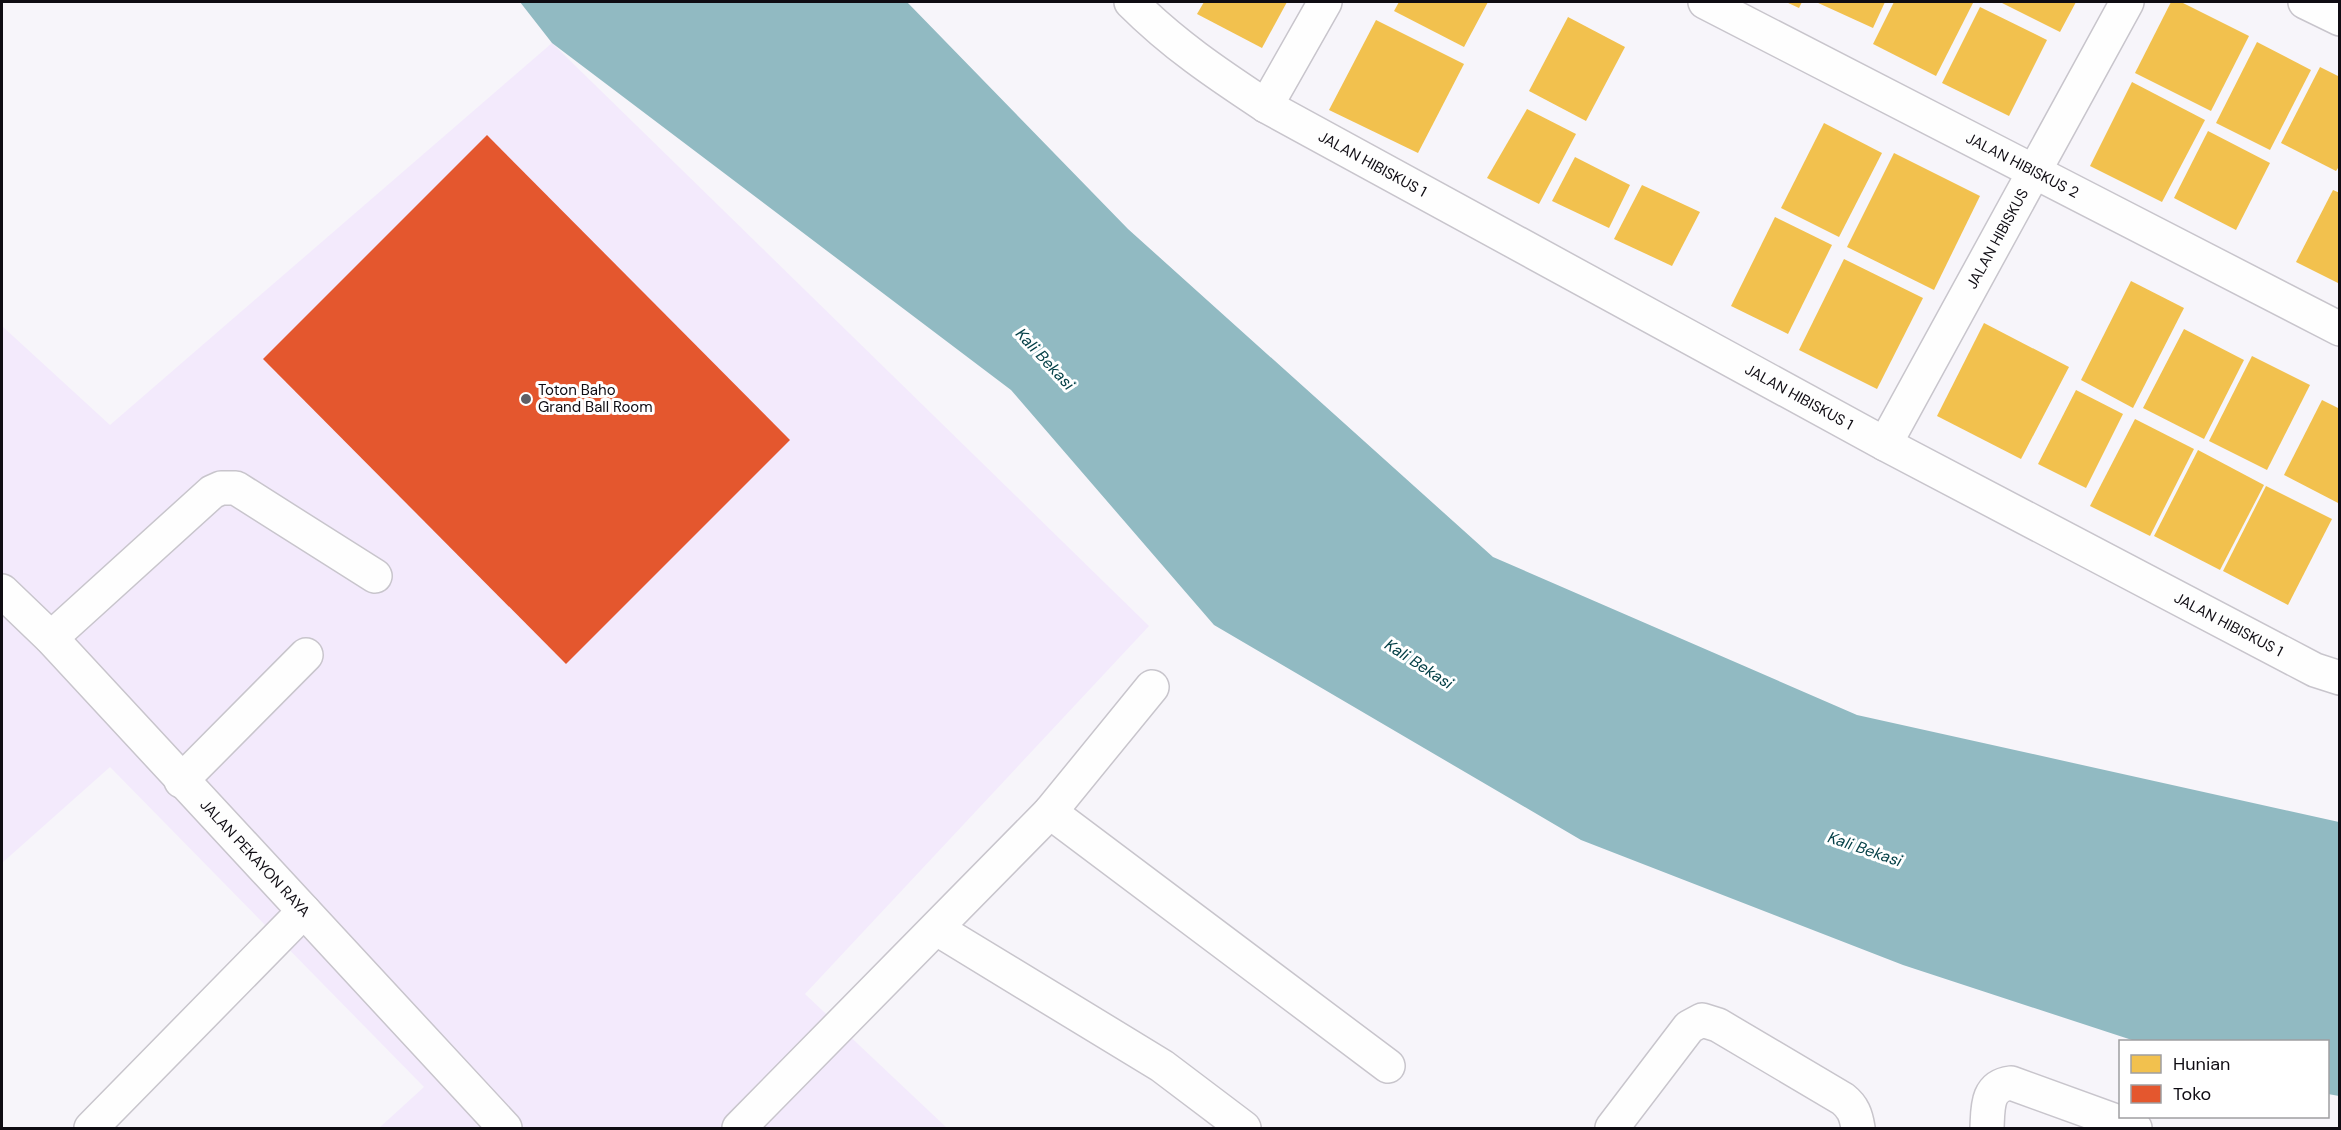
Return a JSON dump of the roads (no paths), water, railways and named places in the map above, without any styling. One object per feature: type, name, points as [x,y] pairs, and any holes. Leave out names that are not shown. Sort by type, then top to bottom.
[{"type":"street","name":"JALAN HIBISKUS 1","points":[[1131,2],[1156,27],[1196,59],[1266,106],[1885,444],[2315,670],[2340,678]]},
{"type":"street","points":[[1266,106],[1325,2]]},
{"type":"street","name":"JALAN HIBISKUS 2","points":[[1705,2],[2340,329]]},
{"type":"street","name":"JALAN HIBISKUS","points":[[1885,444],[2127,2]]},
{"type":"street","points":[[2305,2],[2340,19]]},
{"type":"street","points":[[51,638],[212,492],[221,488],[236,488],[375,576]]},
{"type":"street","name":"JALAN PEKAYON RAYA","points":[[2,591],[51,638],[181,781],[505,1128]]},
{"type":"street","points":[[181,781],[306,655]]},
{"type":"street","points":[[739,1128],[1050,812],[1152,687]]},
{"type":"street","points":[[1050,812],[1388,1066]]},
{"type":"street","points":[[91,1128],[304,911]]},
{"type":"street","points":[[936,928],[1162,1066],[1244,1128]]},
{"type":"street","points":[[1612,1128],[1689,1027],[1702,1020],[1718,1025],[1843,1099],[1855,1113],[1858,1128]]},
{"type":"street","points":[[1987,1128],[1990,1099],[1995,1089],[2002,1084],[2011,1083],[2135,1128]]},
{"type":"water","name":"Kali Bekasi","points":[[520,2],[907,2],[1128,229],[1493,557],[1857,715],[2339,822],[2339,1096],[2329,1094],[2329,1040],[2132,1040],[1903,965],[1581,840],[1214,625],[1011,390],[552,43]]},
{"type":"place","name":"Toton Baho Grand Ball Room","points":[[526,399]]}]
